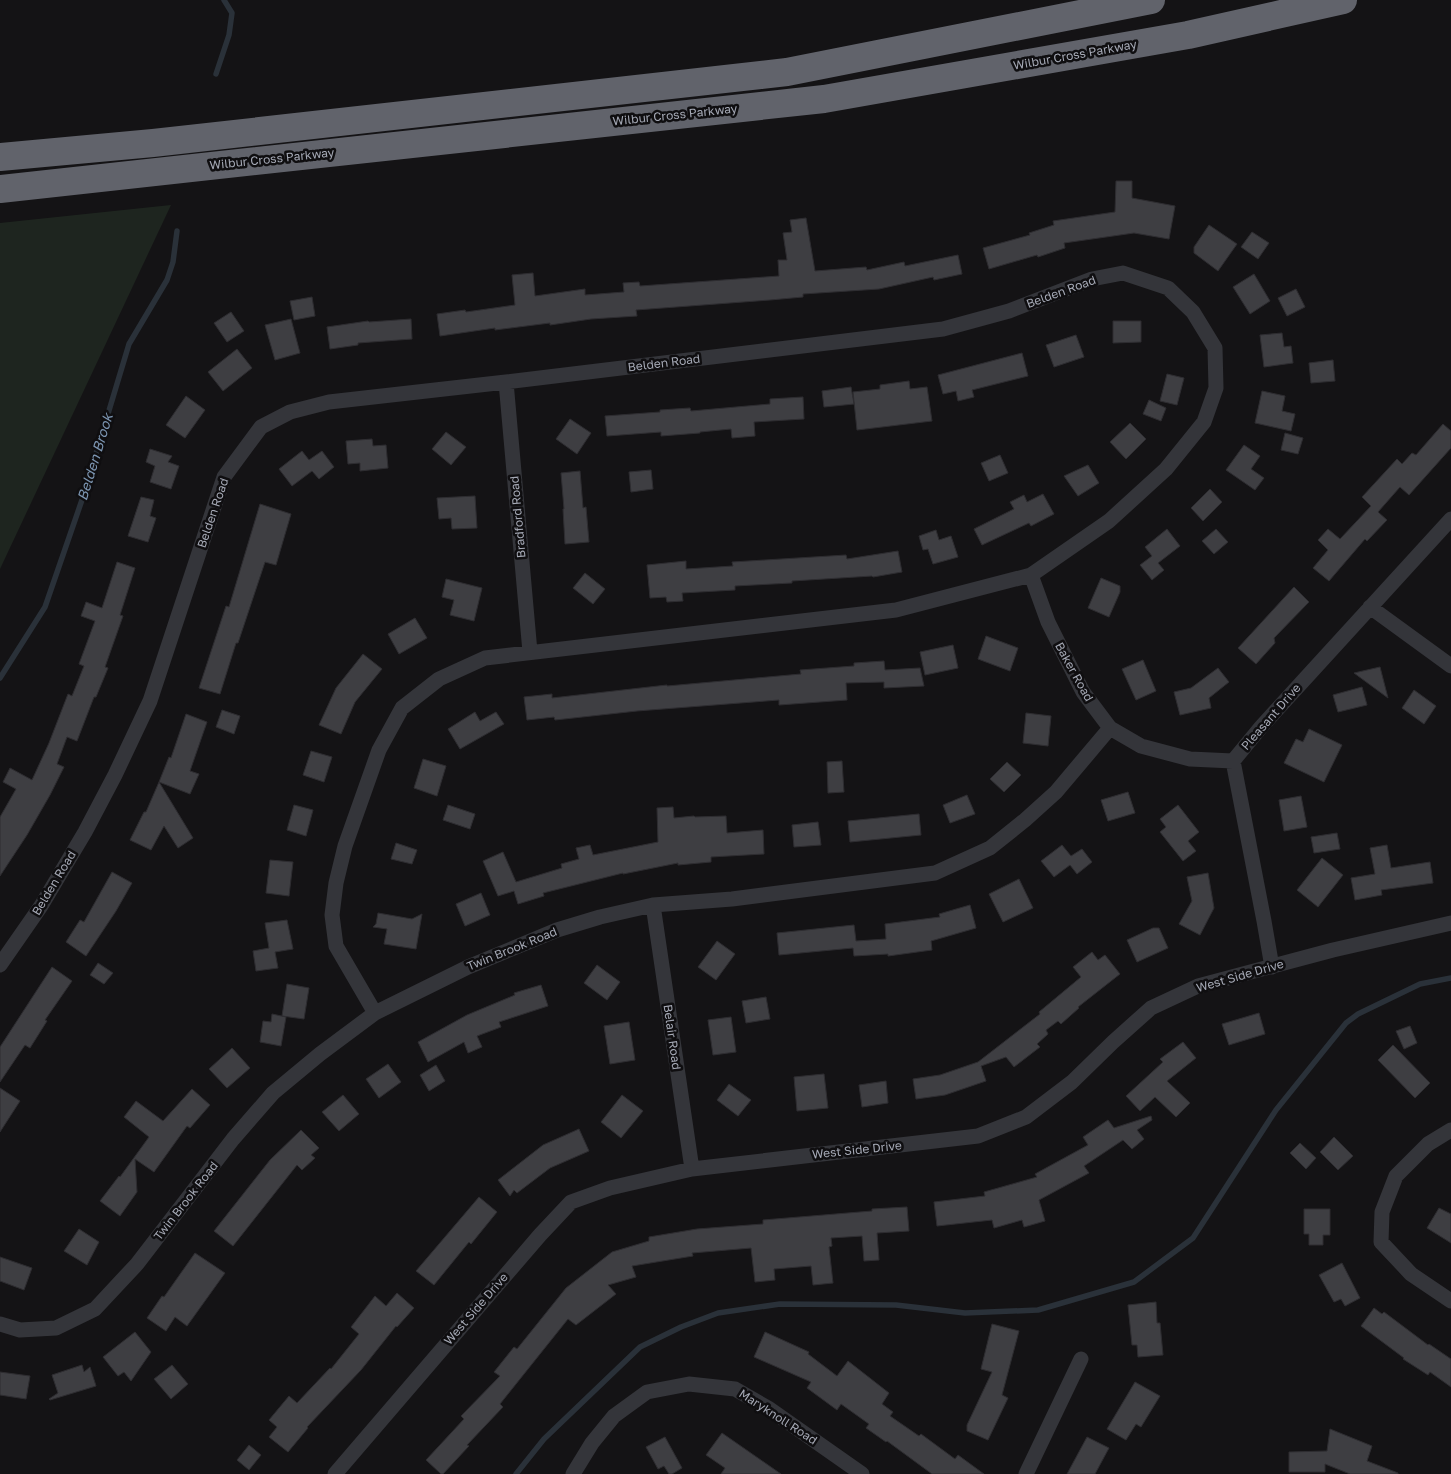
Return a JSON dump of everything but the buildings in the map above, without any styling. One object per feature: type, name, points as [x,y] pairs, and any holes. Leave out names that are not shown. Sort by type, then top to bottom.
[{"type":"highway","points":[[0,157],[153,143],[787,72],[1151,0]]},
{"type":"highway","name":"Wilbur Cross Parkway","points":[[0,189],[824,99],[1188,35],[1343,0]]},
{"type":"street","name":"Belden Road","points":[[0,965],[41,906],[85,832],[115,775],[150,701],[224,477],[261,427],[290,412],[329,402],[942,329],[1009,311],[1092,279],[1123,273],[1168,288],[1193,312],[1215,348],[1216,388],[1204,422],[1166,469],[1109,521],[1031,575],[896,610],[485,658],[440,679],[402,708],[379,750],[345,846],[336,883],[332,915],[336,946],[375,1013]]},
{"type":"street","name":"Bradford Road","points":[[506,382],[530,652]]},
{"type":"street","name":"Pleasant Drive","points":[[1272,967],[1233,761],[1261,727],[1451,519]]},
{"type":"street","name":"Baker Road","points":[[1031,575],[1048,622],[1083,692],[1110,728],[1141,746],[1190,759],[1233,761]]},
{"type":"street","points":[[1370,607],[1451,666]]},
{"type":"street","name":"Twin Brook Road","points":[[0,1324],[20,1330],[56,1328],[94,1309],[137,1264],[233,1139],[273,1093],[320,1054],[375,1013],[468,967],[557,930],[600,917],[652,905],[732,899],[935,873],[990,848],[1025,820],[1056,792],[1110,728]]},
{"type":"street","name":"Belair Road","points":[[652,905],[692,1168]]},
{"type":"street","name":"West Side Drive","points":[[334,1474],[540,1235],[571,1202],[610,1188],[692,1168],[978,1136],[1026,1117],[1072,1082],[1151,1008],[1198,986],[1334,950],[1451,923]]},
{"type":"street","points":[[1451,1130],[1428,1144],[1396,1176],[1382,1212],[1381,1242],[1411,1274],[1451,1302]]},
{"type":"street","points":[[1026,1474],[1082,1359]]},
{"type":"street","name":"Maryknoll Road","points":[[573,1474],[592,1443],[614,1416],[647,1392],[689,1384],[735,1389],[768,1408],[862,1474]]},
{"type":"shaded area","points":[[171,205],[0,569],[0,223]]},
{"type":"waterway","name":"Belden Brook","points":[[216,74],[229,35],[232,13],[224,0]]},
{"type":"waterway","name":"Belden Brook","points":[[0,678],[45,607],[83,497],[129,344],[167,280],[173,262],[177,231]]},
{"type":"waterway","points":[[516,1474],[544,1439],[640,1347],[681,1327],[718,1313],[780,1304],[896,1305],[965,1313],[1038,1310],[1134,1282],[1193,1238],[1276,1110],[1346,1023],[1358,1014],[1420,984],[1451,978]]}]
